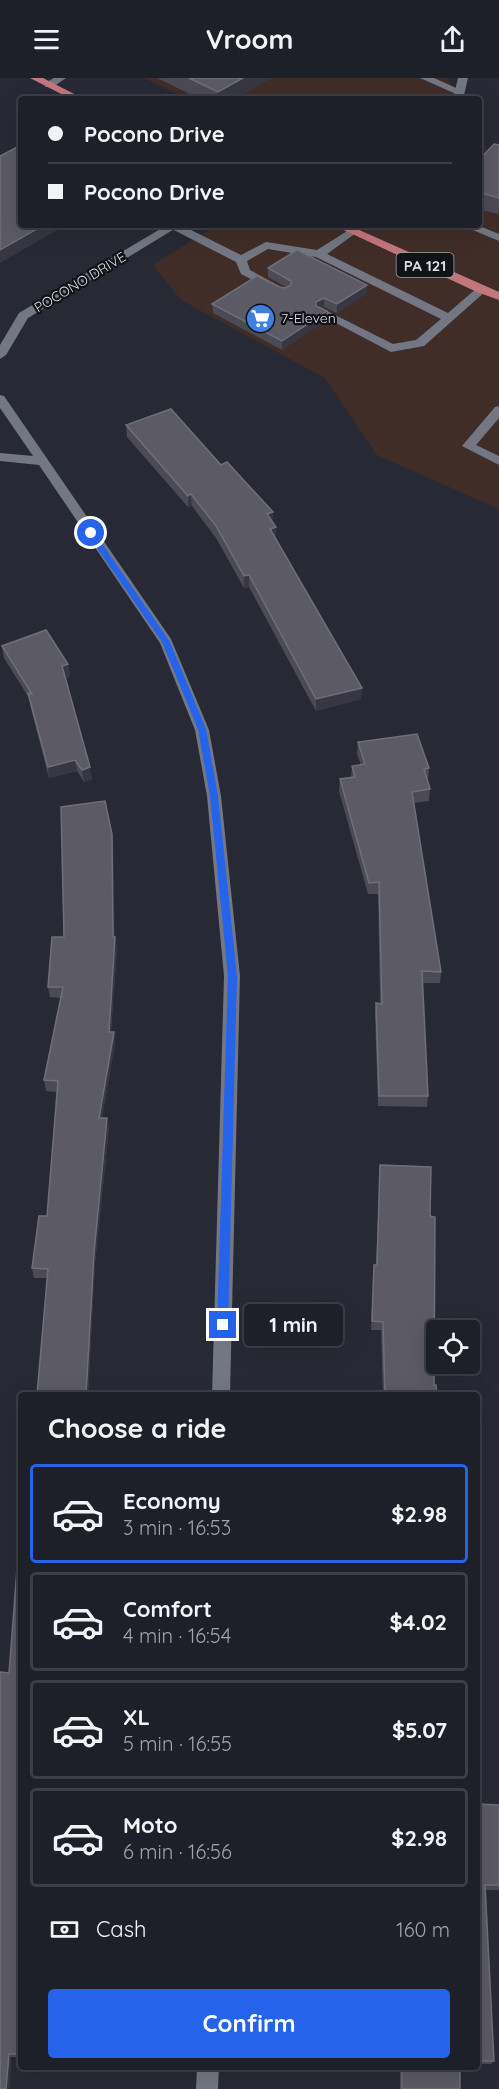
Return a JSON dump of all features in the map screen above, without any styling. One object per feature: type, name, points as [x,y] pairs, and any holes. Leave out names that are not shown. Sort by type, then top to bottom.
[{"type":"main road","points":[[35,78],[73,96]]},
{"type":"main road","name":"PA 121","points":[[356,228],[481,290],[499,296]]},
{"type":"street","points":[[49,85],[61,78]]},
{"type":"street","points":[[425,78],[459,95],[463,78]]},
{"type":"street","name":"POCONO DRIVE","points":[[0,355],[24,316],[170,228]]},
{"type":"street","points":[[181,228],[241,260],[245,272],[284,292]]},
{"type":"street","points":[[319,254],[356,228]]},
{"type":"street","points":[[474,228],[499,238]]},
{"type":"street","points":[[241,260],[266,245],[319,254],[449,318]]},
{"type":"street","points":[[325,273],[338,263]]},
{"type":"street","points":[[360,291],[374,281]]},
{"type":"street","points":[[327,313],[363,330],[391,348],[420,343],[481,290]]},
{"type":"street","points":[[393,307],[407,297]]},
{"type":"street","points":[[0,399],[166,642],[202,729],[214,796],[232,976],[220,1392]]},
{"type":"street","points":[[499,410],[468,446],[499,462]]},
{"type":"street","points":[[0,457],[41,461]]},
{"type":"street","points":[[207,2089],[208,2070]]},
{"type":"shaded area","points":[[144,78],[447,78],[457,96],[181,96]]},
{"type":"shaded area","points":[[482,140],[493,160],[499,161],[499,509],[377,455],[325,378],[181,300],[153,265],[211,228],[482,228]]},
{"type":"building","points":[[189,78],[243,78],[218,92]]},
{"type":"building","points":[[494,144],[499,145],[499,198],[482,193],[482,157]]},
{"type":"building","points":[[18,147],[18,228],[39,228],[0,250],[0,156]]},
{"type":"building","points":[[297,250],[367,285],[337,304],[324,298],[316,302],[316,306],[327,311],[282,341],[212,304],[257,276],[280,287],[285,288],[291,285],[291,281],[268,268]]},
{"type":"building","points":[[171,409],[221,465],[227,462],[273,512],[267,514],[276,527],[270,529],[362,688],[316,699],[249,575],[244,576],[216,526],[191,494],[188,496],[126,425]]},
{"type":"building","points":[[46,630],[68,664],[62,666],[90,767],[82,770],[75,760],[48,767],[28,693],[32,694],[2,646]]},
{"type":"building","points":[[417,734],[429,768],[424,769],[430,789],[412,792],[441,972],[422,971],[428,1096],[379,1096],[376,1003],[382,1004],[379,882],[369,883],[340,779],[355,777],[352,766],[365,764],[358,742]]},
{"type":"building","points":[[105,801],[112,834],[113,937],[115,937],[109,1032],[114,1032],[99,1118],[107,1118],[94,1253],[86,1392],[37,1392],[48,1269],[32,1268],[39,1216],[47,1216],[58,1081],[44,1080],[63,987],[48,987],[52,937],[64,937],[61,807]]},
{"type":"building","points":[[380,1165],[431,1167],[430,1216],[435,1217],[434,1320],[426,1320],[426,1374],[434,1374],[437,1392],[385,1392],[383,1322],[372,1321],[374,1265],[377,1265]]},
{"type":"building","points":[[18,1556],[18,2054],[9,2054],[6,2089],[0,2089],[0,1672],[9,1673]]},
{"type":"building","points":[[480,1804],[499,1805],[499,1885],[485,1885],[494,2061],[480,2061]]},
{"type":"building","points":[[402,2070],[460,2070],[460,2089],[402,2089]]},
{"type":"place","name":"7-Eleven","points":[[260,318]]},
{"type":"route","points":[[91,533],[166,642],[202,729],[214,796],[232,976],[223,1325]]}]
